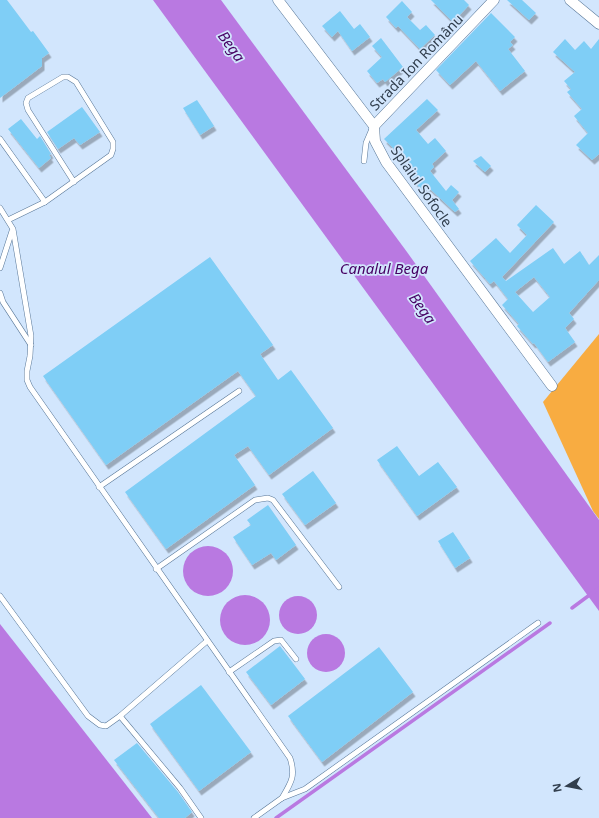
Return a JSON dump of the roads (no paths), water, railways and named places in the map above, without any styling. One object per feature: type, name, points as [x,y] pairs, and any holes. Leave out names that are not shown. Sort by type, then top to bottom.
[{"type":"street","name":"Splaiul Sofocle","points":[[278,0],[374,126],[375,141],[386,162],[552,386]]},
{"type":"street","name":"Strada Ion Românu","points":[[374,126],[494,0]]},
{"type":"street","points":[[570,0],[599,24]]},
{"type":"lane","points":[[8,220],[44,202],[74,182],[111,155],[113,142],[76,82],[68,77],[63,77],[28,98],[26,103],[28,110],[74,182]]},
{"type":"lane","points":[[364,161],[366,143],[374,126]]},
{"type":"lane","points":[[0,138],[44,202]]},
{"type":"lane","points":[[0,208],[12,229],[32,336],[27,371],[27,380],[30,387],[290,758],[294,769],[292,781],[282,798]]},
{"type":"lane","points":[[0,268],[12,229]]},
{"type":"lane","points":[[0,293],[3,302],[31,345]]},
{"type":"lane","points":[[99,487],[239,391]]},
{"type":"lane","points":[[156,568],[255,500],[268,498],[273,500],[339,586]]},
{"type":"lane","points":[[0,596],[88,716],[100,725],[106,726],[120,716],[207,641]]},
{"type":"lane","points":[[254,818],[282,798],[305,789],[538,623]]},
{"type":"lane","points":[[230,672],[274,641],[278,640],[281,640],[296,658]]},
{"type":"lane","points":[[120,716],[180,788],[201,818]]},
{"type":"water","name":"Canalul Bega","points":[[153,0],[221,0],[407,252],[599,520],[599,611]]},
{"type":"water","points":[[203,546],[213,546],[226,553],[233,566],[233,576],[226,589],[213,596],[203,596],[194,592],[187,585],[183,576],[183,566],[187,557],[194,550]]},
{"type":"water","points":[[240,595],[250,595],[263,602],[270,615],[270,625],[263,638],[250,645],[240,645],[231,641],[224,634],[220,625],[220,615],[224,606],[231,599]]},
{"type":"water","points":[[298,596],[308,599],[314,605],[317,615],[314,625],[308,631],[298,634],[288,631],[282,625],[279,615],[282,605],[288,599]]},
{"type":"water","points":[[0,624],[152,818],[0,818]]},
{"type":"water","points":[[326,634],[336,637],[342,643],[345,653],[342,663],[336,669],[326,672],[316,669],[310,663],[307,653],[310,643],[316,637]]},
{"type":"waterway","points":[[572,608],[599,588]]},
{"type":"waterway","points":[[276,818],[550,623]]},
{"type":"water label","name":"Bega","points":[[232,46]]},
{"type":"water label","name":"Bega","points":[[423,308]]}]
